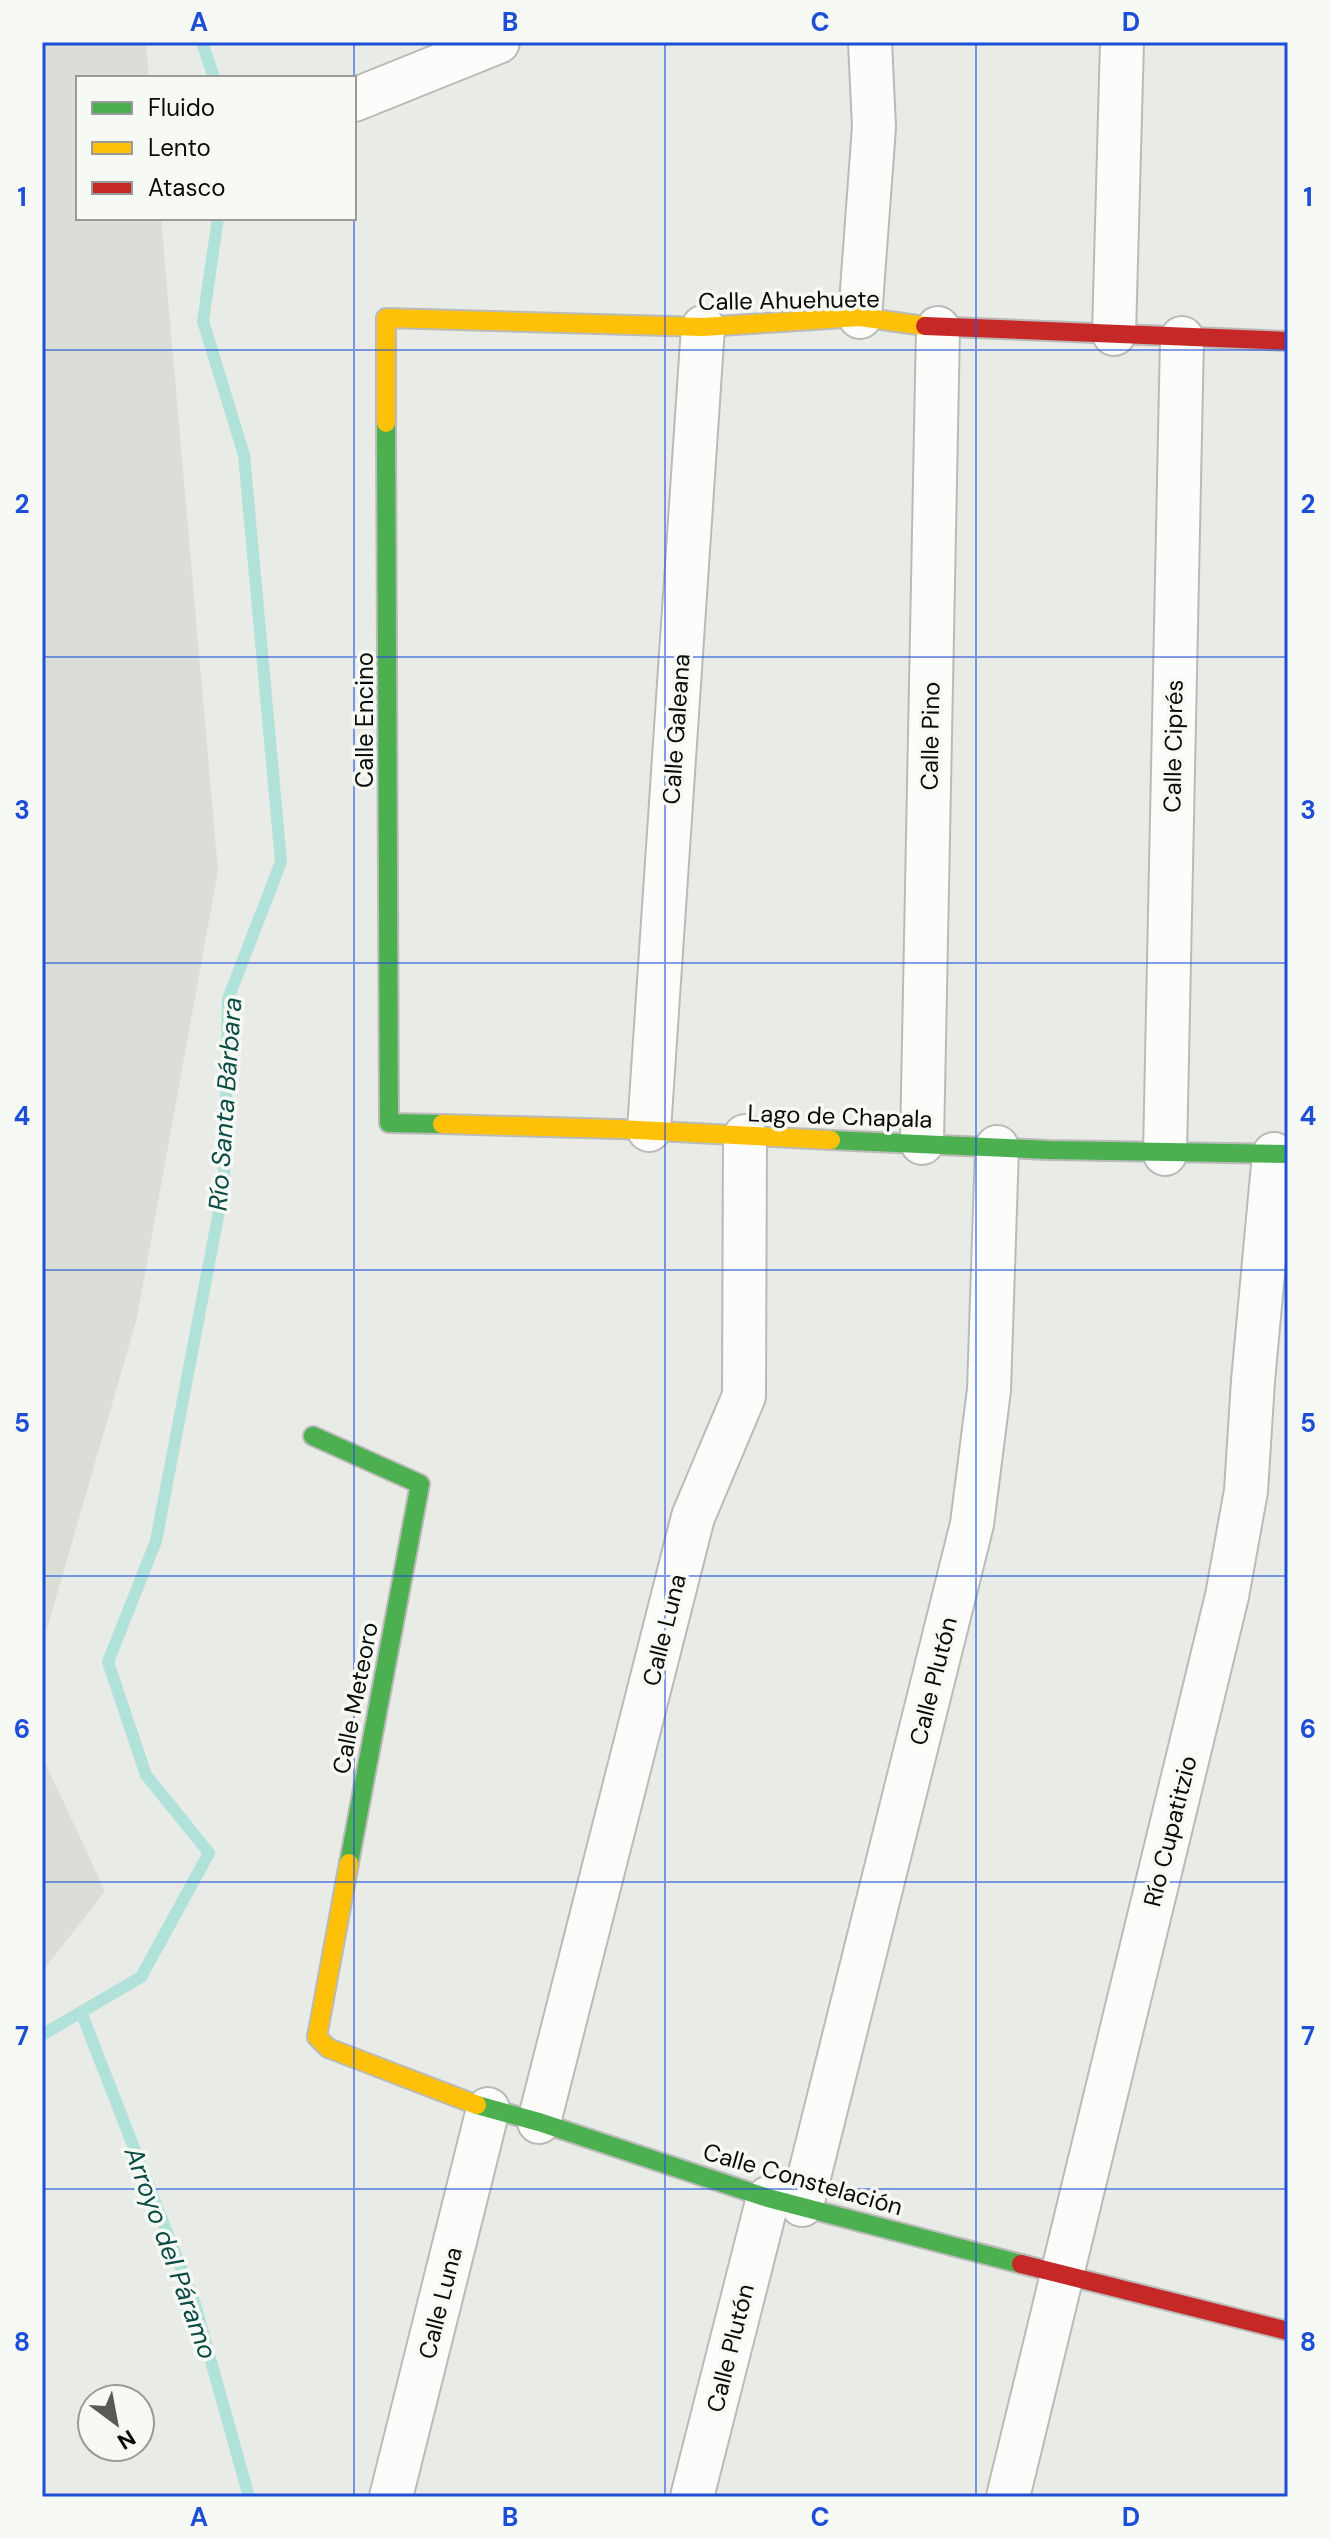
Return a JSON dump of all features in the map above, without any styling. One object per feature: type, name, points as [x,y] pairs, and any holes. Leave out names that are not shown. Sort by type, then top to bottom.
[{"type":"street","points":[[356,99],[498,42]]},
{"type":"street","points":[[860,317],[874,127],[870,42]]},
{"type":"street","points":[[1114,334],[1122,42]]},
{"type":"street","name":"Calle Ahuehuete","points":[[386,318],[703,327],[860,317],[938,328],[1288,341]]},
{"type":"street","name":"Calle Encino","points":[[386,318],[389,1123]]},
{"type":"street","name":"Calle Galeana","points":[[649,1130],[703,327]]},
{"type":"street","name":"Calle Pino","points":[[922,1143],[938,328]]},
{"type":"street","name":"Calle Ciprés","points":[[1165,1154],[1182,338]]},
{"type":"street","name":"Lago de Chapala","points":[[389,1123],[649,1130],[1165,1154],[1281,1154]]},
{"type":"street","name":"Calle Luna","points":[[539,2122],[693,1517],[744,1396],[745,1136]]},
{"type":"street","name":"Calle Plutón","points":[[692,2497],[785,2202],[972,1524],[989,1390],[997,1147]]},
{"type":"street","name":"Río Cupatitzio","points":[[1008,2497],[1227,1596],[1246,1491],[1254,1366],[1281,1154]]},
{"type":"street","name":"Calle Meteoro","points":[[313,1436],[420,1484],[317,2037]]},
{"type":"street","name":"Calle Constelación","points":[[317,2037],[328,2048],[488,2109],[539,2122],[785,2202],[1288,2331]]},
{"type":"street","name":"Calle Luna","points":[[391,2497],[488,2109]]},
{"type":"shaded area","points":[[42,42],[146,42],[149,76],[76,76],[76,220],[161,220],[218,871],[137,1318],[42,1646]]},
{"type":"shaded area","points":[[42,1756],[105,1891],[42,1972]]},
{"type":"waterway","name":"Río Santa Bárbara","points":[[202,42],[213,76]]},
{"type":"waterway","name":"Río Santa Bárbara","points":[[42,2035],[141,1977],[209,1853],[146,1775],[108,1662],[156,1541],[224,1185],[228,999],[281,862],[244,455],[203,321],[218,220]]},
{"type":"waterway","name":"Arroyo del Páramo","points":[[81,2012],[195,2304],[249,2497]]},
{"type":"traffic: fast","points":[[386,423],[389,1123],[442,1124]]},
{"type":"traffic: fast","points":[[831,1140],[1049,1150],[1288,1154]]},
{"type":"traffic: fast","points":[[313,1436],[420,1484],[349,1863]]},
{"type":"traffic: fast","points":[[477,2105],[539,2122],[768,2198],[1021,2264]]},
{"type":"traffic: slow","points":[[386,423],[386,318],[703,327],[860,317],[925,326]]},
{"type":"traffic: slow","points":[[442,1124],[831,1140]]},
{"type":"traffic: slow","points":[[349,1863],[317,2037],[328,2048],[477,2105]]},
{"type":"traffic: jam","points":[[925,326],[1288,341]]},
{"type":"traffic: jam","points":[[1021,2264],[1288,2331]]}]
